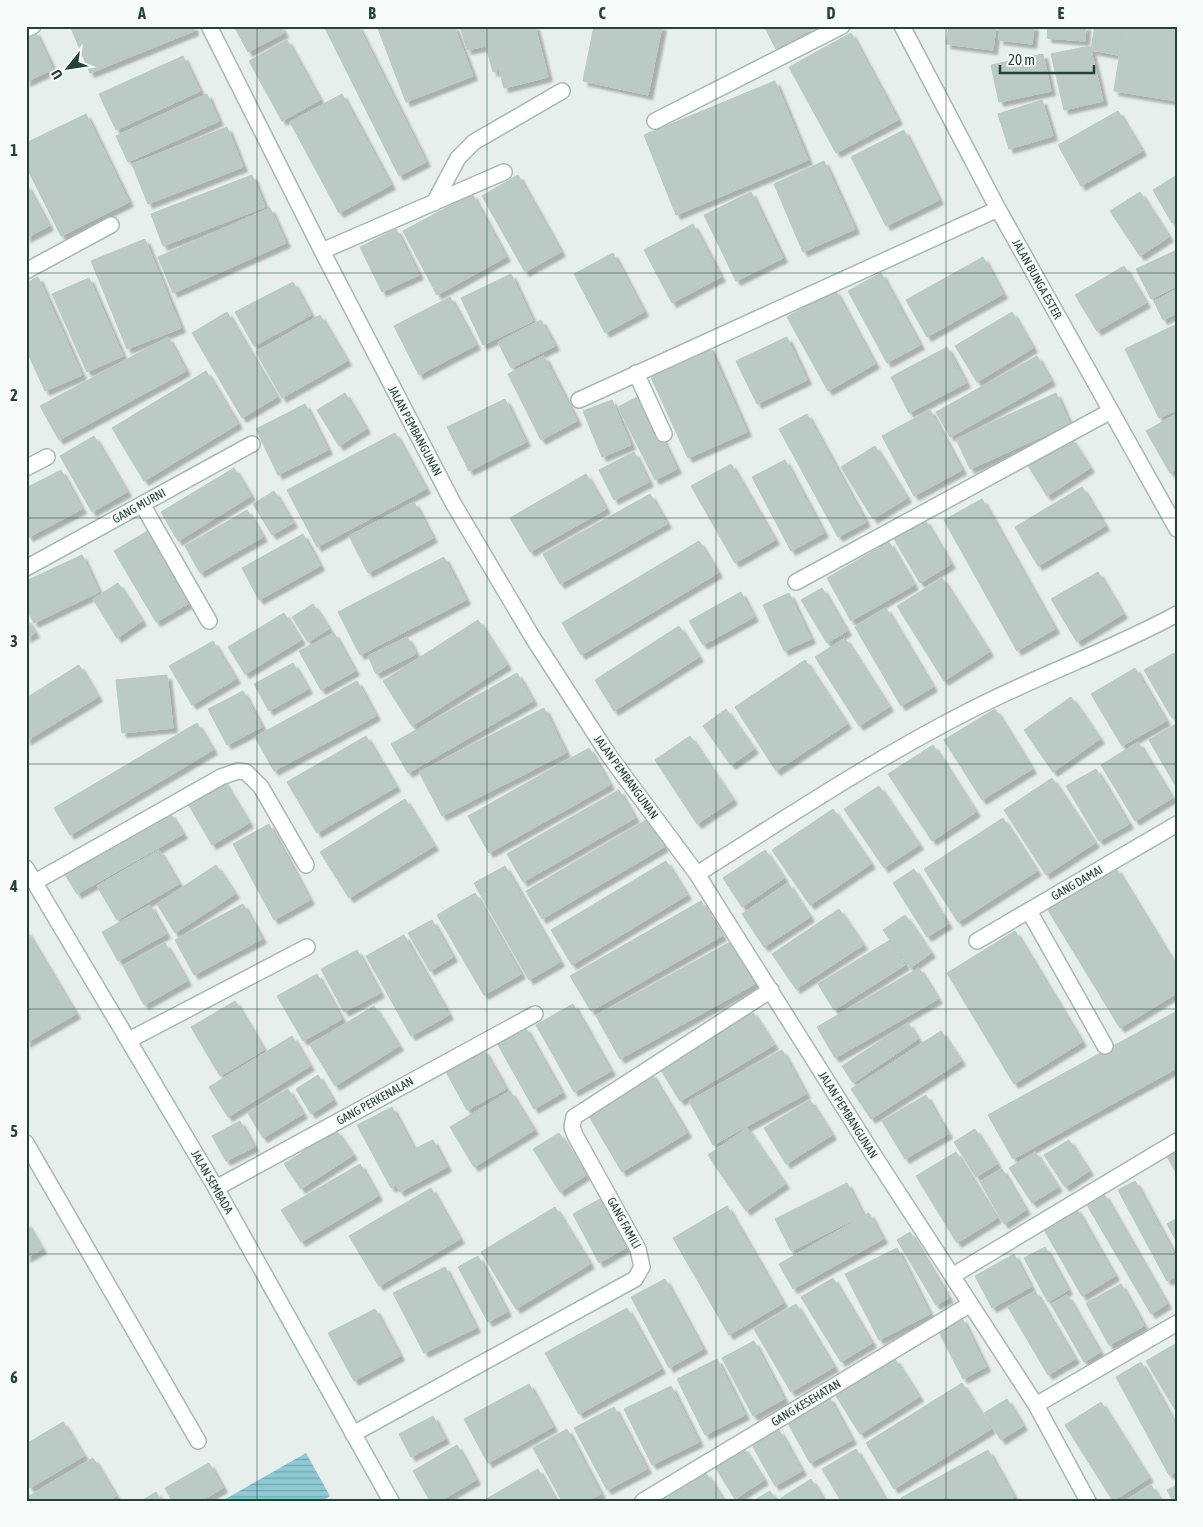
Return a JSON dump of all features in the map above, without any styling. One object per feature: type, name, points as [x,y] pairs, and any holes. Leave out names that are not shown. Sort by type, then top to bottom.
[{"type":"street","points":[[26,29],[33,26]]},
{"type":"street","name":"JALAN PEMBANGUNAN","points":[[209,26],[322,251],[453,503],[532,638],[610,757],[697,874],[873,1154],[1036,1405],[1088,1501]]},
{"type":"street","points":[[655,121],[842,26]]},
{"type":"street","name":"JALAN BUNGA ESTER","points":[[902,26],[998,209],[1177,529]]},
{"type":"street","points":[[434,203],[458,158],[469,147],[483,136],[562,91]]},
{"type":"street","points":[[322,251],[504,172]]},
{"type":"street","points":[[579,400],[998,209]]},
{"type":"street","points":[[26,271],[111,225]]},
{"type":"street","points":[[636,373],[664,434]]},
{"type":"street","points":[[796,582],[1111,411]]},
{"type":"street","name":"GANG MURNI","points":[[26,568],[252,444]]},
{"type":"street","points":[[26,468],[47,457]]},
{"type":"street","points":[[142,504],[209,621]]},
{"type":"street","points":[[697,874],[907,744],[968,711],[1106,650],[1177,614]]},
{"type":"street","points":[[35,882],[220,777],[238,771],[246,772],[261,788],[306,865]]},
{"type":"street","name":"GANG DAMAI","points":[[977,941],[1177,824]]},
{"type":"street","name":"JALAN SEMBADA","points":[[26,868],[216,1188],[391,1501]]},
{"type":"street","points":[[1029,911],[1105,1046]]},
{"type":"street","points":[[129,1040],[307,947]]},
{"type":"street","name":"GANG FAMILI","points":[[352,1434],[635,1279],[642,1267],[638,1249],[575,1135],[572,1123],[581,1111],[771,990]]},
{"type":"street","name":"GANG PERKENALAN","points":[[216,1188],[535,1014]]},
{"type":"street","points":[[952,1276],[1177,1141]]},
{"type":"street","points":[[26,1143],[198,1441]]},
{"type":"street","name":"GANG KESEHATAN","points":[[643,1501],[970,1305]]},
{"type":"street","points":[[1036,1405],[1177,1322]]},
{"type":"water","points":[[306,1453],[330,1496],[322,1501],[222,1501]]},
{"type":"building","points":[[76,26],[193,26],[194,31],[90,73],[71,28]]},
{"type":"building","points":[[234,26],[280,26],[284,33],[248,52]]},
{"type":"building","points":[[324,26],[358,26],[426,162],[399,176]]},
{"type":"building","points":[[377,26],[454,26],[473,76],[406,102]]},
{"type":"building","points":[[460,26],[535,26],[548,77],[504,88],[499,70],[493,72],[486,46],[467,50]]},
{"type":"building","points":[[594,26],[662,26],[648,95],[583,81]]},
{"type":"building","points":[[764,26],[818,26],[776,49]]},
{"type":"building","points":[[949,26],[996,26],[993,50],[946,44]]},
{"type":"building","points":[[1000,26],[1034,26],[1032,44],[999,40]]},
{"type":"building","points":[[1048,26],[1086,26],[1085,41],[1047,38]]},
{"type":"building","points":[[1095,26],[1123,26],[1118,55],[1091,50]]},
{"type":"building","points":[[1124,26],[1177,29],[1177,101],[1114,91]]},
{"type":"building","points":[[35,31],[53,69],[26,82],[26,35]]},
{"type":"building","points":[[851,33],[898,120],[836,153],[789,67]]},
{"type":"building","points":[[287,40],[320,100],[282,121],[249,61]]},
{"type":"building","points":[[1090,46],[1103,101],[1064,110],[1051,54]]},
{"type":"building","points":[[1043,54],[1051,91],[999,102],[991,65]]},
{"type":"building","points":[[183,56],[200,91],[116,130],[99,94]]},
{"type":"building","points":[[775,81],[808,160],[676,215],[644,135]]},
{"type":"building","points":[[207,94],[219,121],[128,162],[116,136]]},
{"type":"building","points":[[342,94],[391,185],[339,213],[290,122]]},
{"type":"building","points":[[1042,100],[1053,136],[1009,149],[998,114]]},
{"type":"building","points":[[1118,111],[1142,151],[1081,186],[1058,145]]},
{"type":"building","points":[[86,114],[129,202],[61,236],[26,166],[26,143]]},
{"type":"building","points":[[227,127],[243,167],[148,204],[132,164]]},
{"type":"building","points":[[904,130],[939,200],[886,226],[851,157]]},
{"type":"building","points":[[824,161],[855,229],[803,252],[774,184]]},
{"type":"building","points":[[252,175],[265,207],[163,246],[151,214]]},
{"type":"building","points":[[518,175],[561,252],[525,272],[482,196]]},
{"type":"building","points":[[1177,175],[1177,220],[1172,223],[1153,190]]},
{"type":"building","points":[[26,184],[49,226],[26,238]]},
{"type":"building","points":[[751,192],[783,258],[736,281],[704,215]]},
{"type":"building","points":[[1140,192],[1169,237],[1140,256],[1110,211]]},
{"type":"building","points":[[472,194],[506,257],[437,295],[403,231]]},
{"type":"building","points":[[270,208],[286,243],[173,293],[158,257]]},
{"type":"building","points":[[693,224],[721,277],[672,303],[644,250]]},
{"type":"building","points":[[396,229],[419,275],[382,292],[360,247]]},
{"type":"building","points":[[145,239],[181,328],[127,349],[91,261]]},
{"type":"building","points":[[1177,250],[1177,286],[1151,299],[1136,269]]},
{"type":"building","points":[[613,253],[644,312],[605,333],[574,274]]},
{"type":"building","points":[[983,257],[1003,294],[927,337],[906,300]]},
{"type":"building","points":[[1124,266],[1146,303],[1097,331],[1075,295]]},
{"type":"building","points":[[881,273],[920,345],[887,363],[848,291]]},
{"type":"building","points":[[511,274],[533,321],[483,345],[461,298]]},
{"type":"building","points":[[38,277],[82,375],[45,391],[26,349],[26,283]]},
{"type":"building","points":[[89,278],[123,356],[87,372],[52,294]]},
{"type":"building","points":[[293,282],[311,315],[254,346],[235,312]]},
{"type":"building","points":[[1177,289],[1177,313],[1163,320],[1154,301]]},
{"type":"building","points":[[835,290],[875,364],[828,391],[787,317]]},
{"type":"building","points":[[450,297],[476,345],[419,375],[394,326]]},
{"type":"building","points":[[227,312],[277,397],[242,418],[192,333]]},
{"type":"building","points":[[1012,312],[1033,348],[977,382],[955,346]]},
{"type":"building","points":[[320,315],[347,361],[282,398],[256,352]]},
{"type":"building","points":[[541,320],[555,346],[511,368],[498,342]]},
{"type":"building","points":[[1177,324],[1177,410],[1159,418],[1125,349]]},
{"type":"building","points":[[168,337],[186,371],[59,440],[40,406]]},
{"type":"building","points":[[787,337],[807,380],[757,404],[736,361]]},
{"type":"building","points":[[709,346],[747,432],[688,458],[649,373]]},
{"type":"building","points":[[947,347],[966,383],[909,413],[891,377]]},
{"type":"building","points":[[544,356],[577,421],[541,440],[508,374]]},
{"type":"building","points":[[1037,356],[1051,381],[950,437],[936,412]]},
{"type":"building","points":[[206,371],[238,424],[144,481],[112,428]]},
{"type":"building","points":[[345,393],[366,429],[339,446],[317,410]]},
{"type":"building","points":[[1056,393],[1070,424],[970,469],[956,439]]},
{"type":"building","points":[[641,395],[677,469],[655,480],[618,407]]},
{"type":"building","points":[[505,399],[526,442],[469,471],[447,427]]},
{"type":"building","points":[[612,400],[631,445],[602,457],[583,411]]},
{"type":"building","points":[[305,404],[328,450],[278,475],[256,429]]},
{"type":"building","points":[[930,410],[962,470],[914,496],[882,436]]},
{"type":"building","points":[[807,414],[866,522],[838,537],[779,429]]},
{"type":"building","points":[[1176,414],[1177,469],[1170,473],[1146,431]]},
{"type":"building","points":[[395,433],[426,489],[317,547],[287,490]]},
{"type":"building","points":[[94,436],[127,492],[92,512],[60,456]]},
{"type":"building","points":[[1070,437],[1090,468],[1047,496],[1027,464]]},
{"type":"building","points":[[875,446],[907,498],[873,519],[841,467]]},
{"type":"building","points":[[634,452],[649,482],[614,500],[599,470]]},
{"type":"building","points":[[785,460],[824,533],[791,551],[752,477]]},
{"type":"building","points":[[731,464],[775,540],[735,563],[691,486]]},
{"type":"building","points":[[234,468],[251,496],[178,541],[161,512]]},
{"type":"building","points":[[61,470],[82,509],[29,537],[26,532],[26,488]]},
{"type":"building","points":[[586,474],[606,509],[530,552],[510,518]]},
{"type":"building","points":[[1082,487],[1105,526],[1038,566],[1015,527]]},
{"type":"building","points":[[274,491],[293,523],[272,535],[253,504]]},
{"type":"building","points":[[650,494],[667,524],[560,584],[543,554]]},
{"type":"building","points":[[982,499],[1055,629],[1017,651],[944,520]]},
{"type":"building","points":[[414,502],[433,538],[368,573],[349,536]]},
{"type":"building","points":[[247,510],[263,537],[200,573],[185,546]]},
{"type":"building","points":[[925,520],[951,564],[920,583],[894,539]]},
{"type":"building","points":[[149,530],[191,602],[156,622],[114,551]]},
{"type":"building","points":[[303,534],[320,566],[259,600],[242,568]]},
{"type":"building","points":[[699,541],[718,573],[581,655],[562,623]]},
{"type":"building","points":[[889,542],[914,585],[851,621],[827,578]]},
{"type":"building","points":[[82,555],[99,592],[34,623],[26,608],[26,581]]},
{"type":"building","points":[[444,557],[466,600],[360,655],[338,612]]},
{"type":"building","points":[[1098,572],[1123,614],[1077,642],[1051,599]]},
{"type":"building","points":[[942,578],[989,652],[944,681],[897,606]]},
{"type":"building","points":[[118,583],[142,621],[117,638],[93,599]]},
{"type":"building","points":[[822,588],[847,631],[827,643],[801,600]]},
{"type":"building","points":[[741,592],[754,617],[703,645],[689,621]]},
{"type":"building","points":[[789,593],[811,639],[784,651],[763,605]]},
{"type":"building","points":[[313,604],[329,629],[308,642],[292,617]]},
{"type":"building","points":[[886,608],[933,687],[901,706],[855,627]]},
{"type":"building","points":[[284,613],[301,640],[245,674],[228,647]]},
{"type":"building","points":[[26,618],[35,633],[26,638]]},
{"type":"building","points":[[478,620],[507,665],[412,726],[383,681]]},
{"type":"building","points":[[679,626],[699,657],[614,711],[595,680]]},
{"type":"building","points":[[334,633],[355,671],[321,690],[299,651]]},
{"type":"building","points":[[407,637],[416,654],[376,674],[368,656]]},
{"type":"building","points":[[845,638],[889,707],[859,726],[815,657]]},
{"type":"building","points":[[213,641],[236,679],[192,705],[169,666]]},
{"type":"building","points":[[1174,653],[1177,658],[1177,715],[1172,718],[1144,670]]},
{"type":"building","points":[[805,660],[847,724],[776,771],[735,707]]},
{"type":"building","points":[[293,663],[308,689],[269,711],[254,684]]},
{"type":"building","points":[[79,665],[98,697],[26,741],[26,698]]},
{"type":"building","points":[[1135,668],[1166,721],[1122,746],[1091,694]]},
{"type":"building","points":[[517,673],[533,701],[408,773],[391,744]]},
{"type":"building","points":[[167,675],[173,728],[122,733],[116,680]]},
{"type":"building","points":[[357,681],[376,716],[274,771],[255,737]]},
{"type":"building","points":[[243,691],[262,727],[227,745],[208,709]]},
{"type":"building","points":[[1071,697],[1100,739],[1053,772],[1024,730]]},
{"type":"building","points":[[544,708],[566,753],[442,816],[419,772]]},
{"type":"building","points":[[726,709],[754,749],[731,765],[703,726]]},
{"type":"building","points":[[995,709],[1032,769],[982,800],[944,740]]},
{"type":"building","points":[[197,723],[213,750],[70,835],[54,808]]},
{"type":"building","points":[[1177,723],[1177,788],[1149,740]]},
{"type":"building","points":[[366,736],[396,787],[317,833],[287,782]]},
{"type":"building","points":[[690,736],[733,800],[697,824],[655,760]]},
{"type":"building","points":[[1138,742],[1172,798],[1135,821],[1101,765]]},
{"type":"building","points":[[933,745],[976,812],[932,841],[888,774]]},
{"type":"building","points":[[589,748],[610,785],[489,853],[468,816]]},
{"type":"building","points":[[1096,769],[1129,824],[1099,841],[1066,786]]},
{"type":"building","points":[[1052,778],[1095,843],[1046,875],[1004,810]]},
{"type":"building","points":[[223,780],[249,823],[212,845],[187,802]]},
{"type":"building","points":[[879,786],[919,845],[884,868],[844,809]]},
{"type":"building","points":[[619,790],[635,818],[523,882],[507,854]]},
{"type":"building","points":[[405,799],[434,846],[349,898],[320,852]]},
{"type":"building","points":[[833,809],[871,864],[810,905],[772,850]]},
{"type":"building","points":[[170,813],[183,834],[77,894],[64,873]]},
{"type":"building","points":[[1003,818],[1037,871],[958,922],[924,869]]},
{"type":"building","points":[[648,819],[664,847],[542,919],[526,891]]},
{"type":"building","points":[[269,824],[310,900],[274,920],[233,844]]},
{"type":"building","points":[[159,850],[179,884],[117,920],[97,886]]},
{"type":"building","points":[[765,850],[784,878],[742,907],[723,878]]},
{"type":"building","points":[[666,861],[687,895],[572,965],[551,930]]},
{"type":"building","points":[[216,865],[235,894],[175,933],[157,904]]},
{"type":"building","points":[[505,866],[560,962],[529,980],[474,883]]},
{"type":"building","points":[[1116,868],[1177,968],[1177,993],[1120,1028],[1048,910]]},
{"type":"building","points":[[914,869],[948,924],[927,937],[893,883]]},
{"type":"building","points":[[788,883],[810,917],[764,947],[742,914]]},
{"type":"building","points":[[475,893],[521,974],[484,995],[437,915]]},
{"type":"building","points":[[701,901],[722,936],[591,1011],[570,976]]},
{"type":"building","points":[[243,904],[262,939],[194,975],[175,940]]},
{"type":"building","points":[[150,905],[166,934],[118,961],[102,932]]},
{"type":"building","points":[[839,909],[863,945],[796,989],[772,954]]},
{"type":"building","points":[[905,915],[931,953],[910,968],[883,930]]},
{"type":"building","points":[[432,920],[453,957],[430,971],[408,933]]},
{"type":"building","points":[[26,930],[76,1014],[26,1043]]},
{"type":"building","points":[[1015,931],[1082,1042],[1014,1084],[947,973]]},
{"type":"building","points":[[404,935],[449,1015],[411,1036],[366,956]]},
{"type":"building","points":[[890,940],[905,965],[834,1010],[818,984]]},
{"type":"building","points":[[732,941],[755,984],[620,1059],[596,1016]]},
{"type":"building","points":[[165,943],[187,981],[144,1005],[123,966]]},
{"type":"building","points":[[357,950],[380,993],[344,1012],[321,969]]},
{"type":"building","points":[[919,968],[938,999],[835,1058],[817,1027]]},
{"type":"building","points":[[317,974],[342,1019],[303,1041],[277,996]]},
{"type":"building","points":[[235,1001],[264,1050],[220,1076],[191,1027]]},
{"type":"building","points":[[573,1004],[611,1071],[574,1092],[536,1025]]},
{"type":"building","points":[[374,1006],[399,1046],[335,1086],[310,1045]]},
{"type":"building","points":[[752,1011],[774,1045],[680,1101],[659,1067]]},
{"type":"building","points":[[1177,1011],[1177,1068],[1013,1159],[988,1115]]},
{"type":"building","points":[[908,1023],[918,1039],[853,1083],[842,1066]]},
{"type":"building","points":[[525,1027],[562,1093],[534,1109],[497,1043]]},
{"type":"building","points":[[941,1031],[961,1061],[871,1119],[851,1089]]},
{"type":"building","points":[[292,1036],[310,1066],[228,1117],[209,1087]]},
{"type":"building","points":[[484,1050],[506,1089],[467,1110],[445,1070]]},
{"type":"building","points":[[782,1050],[806,1094],[713,1145],[689,1101]]},
{"type":"building","points":[[651,1073],[687,1133],[622,1172],[586,1111]]},
{"type":"building","points":[[318,1075],[333,1100],[311,1114],[296,1089]]},
{"type":"building","points":[[288,1089],[303,1114],[263,1138],[248,1113]]},
{"type":"building","points":[[510,1091],[534,1130],[474,1167],[450,1127]]},
{"type":"building","points":[[926,1095],[948,1134],[905,1159],[882,1121]]},
{"type":"building","points":[[810,1100],[832,1135],[786,1164],[764,1128]]},
{"type":"building","points":[[392,1107],[414,1149],[433,1140],[447,1167],[400,1192],[396,1185],[391,1188],[357,1125]]},
{"type":"building","points":[[240,1121],[254,1147],[226,1161],[212,1136]]},
{"type":"building","points":[[747,1128],[785,1184],[746,1211],[708,1155]]},
{"type":"building","points":[[975,1129],[997,1164],[976,1177],[954,1142]]},
{"type":"building","points":[[336,1130],[353,1155],[301,1189],[284,1164]]},
{"type":"building","points":[[559,1133],[586,1175],[560,1192],[533,1149]]},
{"type":"building","points":[[1069,1140],[1089,1171],[1065,1187],[1044,1155]]},
{"type":"building","points":[[1177,1149],[1177,1174],[1166,1155]]},
{"type":"building","points":[[956,1152],[997,1218],[957,1243],[916,1176]]},
{"type":"building","points":[[1035,1152],[1058,1187],[1032,1203],[1009,1168]]},
{"type":"building","points":[[360,1164],[378,1196],[301,1242],[281,1210]]},
{"type":"building","points":[[1002,1169],[1026,1210],[1004,1224],[980,1182]]},
{"type":"building","points":[[1135,1181],[1177,1259],[1177,1276],[1167,1281],[1118,1190]]},
{"type":"building","points":[[847,1183],[863,1215],[791,1251],[775,1219]]},
{"type":"building","points":[[431,1188],[460,1239],[379,1286],[349,1236]]},
{"type":"building","points":[[1104,1194],[1167,1304],[1151,1314],[1087,1205]]},
{"type":"building","points":[[600,1199],[627,1247],[599,1263],[573,1214]]},
{"type":"building","points":[[727,1206],[783,1303],[729,1335],[673,1238]]},
{"type":"building","points":[[555,1207],[590,1264],[516,1309],[481,1252]]},
{"type":"building","points":[[1076,1208],[1115,1276],[1082,1296],[1043,1228]]},
{"type":"building","points":[[869,1213],[883,1239],[793,1289],[779,1264]]},
{"type":"building","points":[[1177,1218],[1177,1242],[1167,1224]]},
{"type":"building","points":[[26,1222],[42,1249],[26,1258]]},
{"type":"building","points":[[910,1232],[949,1298],[936,1305],[897,1240]]},
{"type":"building","points":[[1045,1247],[1068,1290],[1048,1302],[1024,1258]]},
{"type":"building","points":[[897,1248],[930,1314],[879,1340],[845,1274]]},
{"type":"building","points":[[1014,1254],[1031,1287],[992,1308],[975,1276]]},
{"type":"building","points":[[478,1256],[507,1312],[488,1322],[458,1267]]},
{"type":"building","points":[[445,1267],[476,1328],[424,1353],[393,1293]]},
{"type":"building","points":[[833,1278],[872,1343],[841,1362],[801,1297]]},
{"type":"building","points":[[665,1279],[703,1349],[669,1368],[631,1297]]},
{"type":"building","points":[[1121,1284],[1144,1326],[1109,1345],[1086,1303]]},
{"type":"building","points":[[1035,1291],[1075,1359],[1048,1375],[1008,1307]]},
{"type":"building","points":[[1067,1295],[1100,1352],[1084,1362],[1051,1304]]},
{"type":"building","points":[[796,1304],[834,1367],[791,1392],[754,1329]]},
{"type":"building","points":[[627,1308],[661,1369],[579,1414],[545,1353]]},
{"type":"building","points":[[375,1309],[400,1356],[354,1381],[328,1333]]},
{"type":"building","points":[[962,1318],[986,1367],[963,1379],[938,1330]]},
{"type":"building","points":[[754,1341],[784,1399],[753,1416],[722,1358]]},
{"type":"building","points":[[1177,1343],[1177,1413],[1146,1361]]},
{"type":"building","points":[[717,1359],[745,1415],[705,1435],[677,1379]]},
{"type":"building","points":[[895,1359],[919,1397],[860,1434],[836,1396]]},
{"type":"building","points":[[1141,1362],[1177,1427],[1177,1471],[1169,1475],[1116,1377]]},
{"type":"building","points":[[962,1383],[991,1429],[894,1489],[866,1443]]},
{"type":"building","points":[[529,1384],[553,1427],[488,1463],[464,1419]]},
{"type":"building","points":[[671,1386],[699,1442],[652,1465],[624,1409]]},
{"type":"building","points":[[829,1397],[852,1440],[810,1463],[786,1420]]},
{"type":"building","points":[[1007,1399],[1023,1426],[1001,1440],[984,1413]]},
{"type":"building","points":[[1101,1402],[1149,1478],[1113,1501],[1065,1425]]},
{"type":"building","points":[[614,1407],[647,1469],[607,1490],[574,1428]]},
{"type":"building","points":[[433,1416],[445,1439],[411,1457],[399,1434]]},
{"type":"building","points":[[63,1422],[84,1456],[30,1488],[26,1482],[26,1444]]},
{"type":"building","points":[[567,1429],[601,1494],[588,1501],[562,1501],[533,1448]]},
{"type":"building","points":[[779,1430],[802,1471],[775,1486],[752,1445]]},
{"type":"building","points":[[457,1445],[476,1480],[440,1501],[430,1501],[413,1471]]},
{"type":"building","points":[[743,1447],[764,1480],[735,1499],[714,1465]]},
{"type":"building","points":[[856,1449],[886,1501],[841,1501],[822,1469]]},
{"type":"building","points":[[988,1450],[1014,1497],[1008,1501],[903,1501],[901,1498]]},
{"type":"building","points":[[93,1458],[116,1496],[108,1501],[26,1501],[26,1498]]},
{"type":"building","points":[[209,1463],[223,1488],[201,1501],[172,1501],[165,1488]]},
{"type":"building","points":[[538,1469],[556,1501],[483,1501]]},
{"type":"building","points":[[706,1473],[724,1501],[662,1501]]},
{"type":"building","points":[[811,1479],[824,1501],[782,1501],[781,1498]]},
{"type":"building","points":[[1151,1485],[1161,1501],[1126,1501]]},
{"type":"building","points":[[1177,1485],[1177,1501],[1173,1501],[1167,1490]]},
{"type":"building","points":[[770,1491],[776,1501],[753,1501]]},
{"type":"building","points":[[156,1492],[161,1501],[141,1501]]}]
